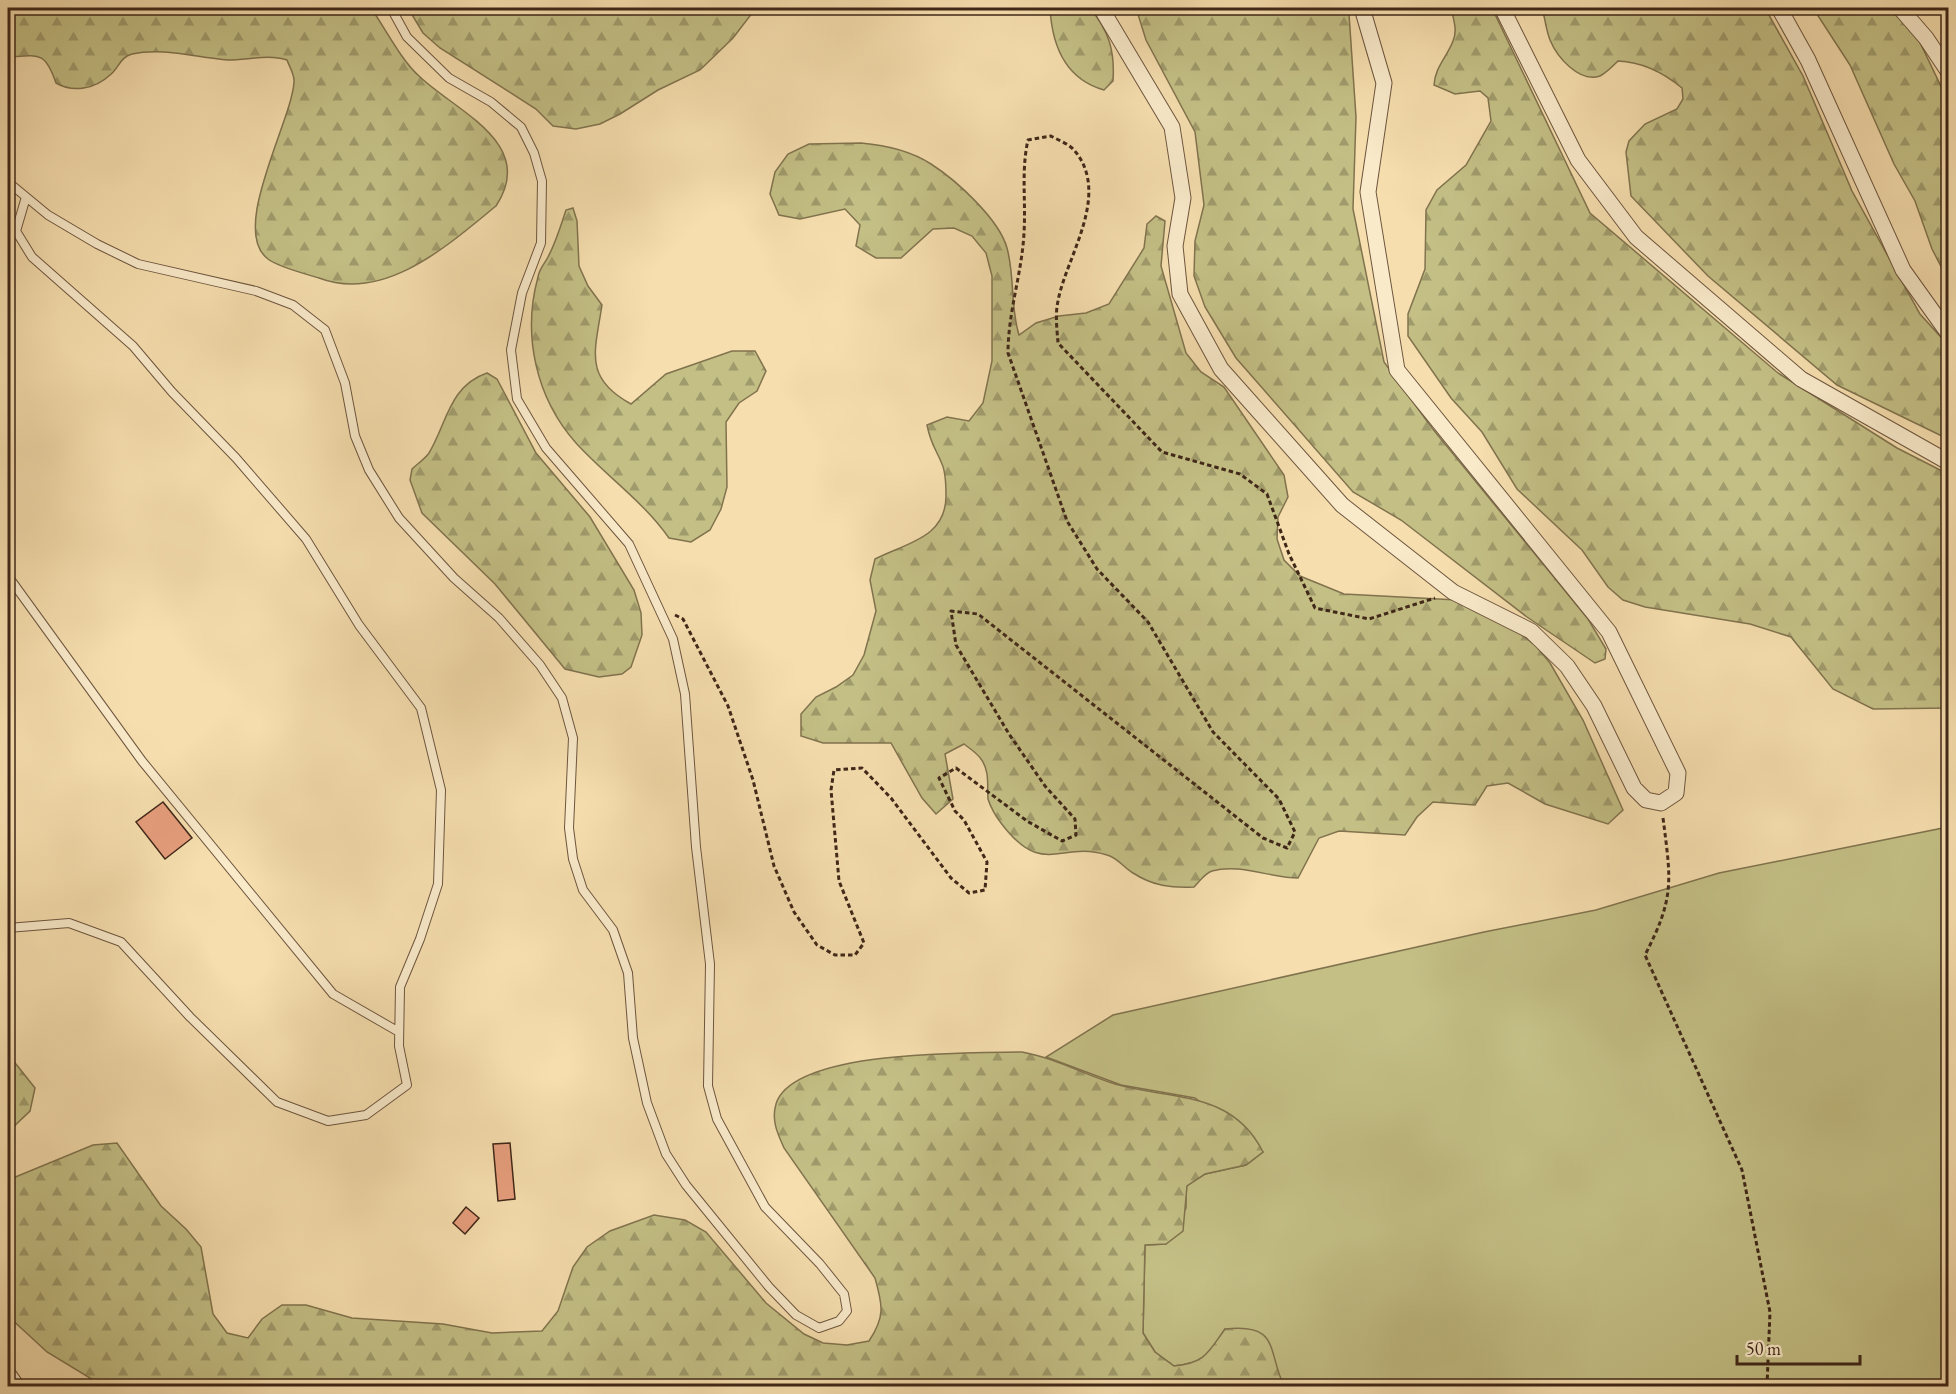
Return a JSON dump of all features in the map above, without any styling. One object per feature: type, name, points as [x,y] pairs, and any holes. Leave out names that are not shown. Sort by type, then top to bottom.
[{"type":"street","points":[[1101,8],[1172,127],[1183,198],[1175,246],[1180,294],[1221,369],[1342,505],[1453,592],[1531,631],[1566,666],[1593,706],[1634,788],[1646,800],[1661,803],[1676,793],[1678,773],[1609,632],[1397,369],[1368,192],[1384,82],[1362,8]]},
{"type":"street","points":[[1502,8],[1578,160],[1636,237],[1801,379],[1948,462]]},
{"type":"street","points":[[1779,8],[1808,60],[1903,270],[1948,333]]},
{"type":"street","points":[[1900,8],[1926,38],[1948,71]]},
{"type":"lane","points":[[8,182],[48,214],[97,244],[138,264],[256,291],[293,305],[325,330],[345,383],[355,436],[369,470],[399,518],[454,578],[499,618],[540,665],[562,698],[573,738],[569,828],[573,859],[583,890],[613,930],[628,974],[635,1049],[647,1103],[666,1154],[686,1185],[796,1315],[819,1328],[839,1322],[848,1311],[844,1294],[820,1264],[765,1207],[717,1119],[708,1086],[710,964],[696,847],[685,694],[673,639],[629,544],[546,448],[517,399],[511,350],[522,293],[541,243],[542,181],[534,153],[521,128],[491,102],[449,78],[407,37],[391,8]]},
{"type":"lane","points":[[8,928],[69,922],[121,942],[190,1017],[277,1102],[328,1121],[366,1114],[407,1085],[399,1046],[400,987],[420,939],[438,884],[441,790],[421,708],[359,625],[306,539],[244,467],[172,392],[133,346],[32,257],[16,231],[26,197]]},
{"type":"lane","points":[[8,576],[142,761],[333,994],[399,1032]]},
{"type":"lane","points":[[8,1368],[21,1386]]},
{"type":"path","points":[[658,606],[683,619],[728,706],[753,780],[774,866],[794,912],[818,945],[835,956],[855,955],[864,943],[839,881],[831,790],[834,770],[862,768],[891,798],[951,878],[969,893],[985,890],[987,862],[964,820],[955,812],[939,778],[957,768],[1027,821],[1062,841],[1076,835],[1075,819],[1045,786],[1009,734],[957,645],[951,611],[978,614],[1044,668],[1171,763],[1263,838],[1287,848],[1295,832],[1279,799],[1213,732],[1148,622],[1097,568],[1067,521],[1008,353],[1008,330],[1024,233],[1022,165],[1028,140],[1051,136],[1074,150],[1086,173],[1088,205],[1081,238],[1057,303],[1058,343],[1162,452],[1240,474],[1267,494],[1289,554],[1315,608],[1369,619],[1453,592]]},
{"type":"path","points":[[1661,803],[1671,881],[1663,920],[1645,955],[1742,1170],[1770,1312],[1767,1386]]},
{"type":"green space","points":[[8,8],[371,8],[412,69],[470,116],[500,146],[507,164],[506,184],[496,206],[436,253],[391,276],[368,283],[344,284],[285,267],[268,259],[258,245],[255,225],[266,174],[291,100],[294,79],[287,60],[265,57],[228,60],[168,52],[144,52],[128,55],[98,84],[77,89],[70,88],[56,83],[48,65],[40,57],[8,57]]},
{"type":"green space","points":[[408,8],[756,8],[733,38],[700,70],[658,90],[600,124],[576,129],[553,126],[536,109],[440,48],[423,33]]},
{"type":"green space","points":[[1050,8],[1090,8],[1097,17],[1106,33],[1113,60],[1113,81],[1104,90],[1079,78],[1063,59],[1054,35]]},
{"type":"green space","points":[[1136,8],[1346,8],[1349,14],[1356,117],[1353,209],[1384,362],[1432,428],[1588,619],[1606,649],[1605,659],[1595,663],[1527,617],[1401,520],[1353,492],[1236,358],[1205,307],[1194,276],[1195,241],[1204,205],[1195,132],[1146,40]]},
{"type":"green space","points":[[1451,8],[1492,8],[1590,213],[1778,373],[1897,448],[1948,474],[1948,708],[1873,709],[1833,689],[1791,637],[1750,624],[1645,607],[1623,600],[1608,587],[1582,550],[1517,489],[1482,432],[1451,398],[1408,336],[1408,314],[1425,269],[1426,210],[1437,190],[1466,165],[1491,121],[1488,98],[1480,91],[1455,94],[1434,85],[1439,67],[1451,47],[1455,33]]},
{"type":"green space","points":[[1542,8],[1765,8],[1803,76],[1852,191],[1920,314],[1948,345],[1948,439],[1837,385],[1708,276],[1631,196],[1626,152],[1629,141],[1645,124],[1677,109],[1683,99],[1682,88],[1653,69],[1627,62],[1618,61],[1600,76],[1584,76],[1577,72],[1563,61],[1553,47]]},
{"type":"green space","points":[[1813,8],[1891,8],[1913,28],[1948,101],[1948,280],[1932,249],[1915,201],[1894,164],[1850,65]]},
{"type":"green space","points":[[861,143],[897,149],[923,159],[952,180],[986,213],[1007,248],[1014,313],[1019,335],[1036,323],[1059,316],[1086,313],[1109,304],[1144,248],[1147,224],[1156,216],[1165,221],[1161,266],[1186,353],[1201,372],[1224,387],[1284,475],[1288,497],[1278,517],[1277,539],[1284,560],[1300,576],[1344,594],[1457,600],[1518,632],[1536,646],[1550,663],[1583,720],[1623,810],[1608,824],[1545,804],[1508,783],[1487,786],[1475,805],[1433,802],[1417,817],[1405,835],[1339,831],[1319,838],[1298,878],[1223,869],[1209,872],[1194,887],[1170,886],[1140,877],[1107,855],[1091,852],[1041,854],[1029,850],[1016,840],[995,815],[988,799],[987,774],[984,764],[964,744],[945,754],[953,799],[936,814],[922,798],[891,743],[823,743],[801,736],[801,714],[816,697],[853,675],[864,655],[876,611],[870,580],[875,559],[911,543],[932,530],[944,510],[946,496],[944,471],[927,425],[947,417],[969,421],[983,403],[992,361],[992,276],[986,253],[972,236],[954,228],[933,229],[901,258],[876,258],[856,246],[860,225],[845,209],[800,219],[779,215],[770,194],[775,172],[788,154],[809,144]]},
{"type":"green space","points":[[573,208],[577,221],[579,266],[588,286],[602,305],[595,350],[596,362],[605,384],[616,394],[631,404],[666,374],[732,351],[755,351],[766,371],[757,391],[739,403],[726,422],[727,487],[721,509],[710,530],[691,542],[669,538],[648,512],[576,443],[562,425],[542,386],[532,343],[533,299],[540,271],[548,257],[566,210]]},
{"type":"green space","points":[[487,373],[497,379],[536,453],[590,517],[634,590],[641,613],[642,635],[631,667],[622,674],[599,677],[565,669],[495,584],[422,513],[410,480],[412,469],[429,453],[450,407],[464,387]]},
{"type":"green space","points":[[1948,827],[1948,1386],[1284,1386],[1225,1329],[1205,1356],[1184,1365],[1174,1366],[1155,1352],[1143,1333],[1145,1245],[1166,1244],[1186,1208],[1186,1186],[1205,1174],[1246,1165],[1263,1152],[1195,1098],[1121,1085],[1046,1057],[1113,1015],[1484,932],[1596,910],[1719,873]]},
{"type":"green space","points":[[1022,1052],[1046,1058],[1115,1084],[1178,1096],[1217,1107],[1235,1117],[1250,1132],[1263,1152],[1246,1165],[1205,1174],[1187,1186],[1183,1231],[1166,1244],[1145,1245],[1143,1333],[1155,1352],[1174,1366],[1193,1362],[1205,1355],[1225,1329],[1255,1330],[1269,1342],[1284,1386],[103,1386],[47,1352],[8,1316],[8,1180],[93,1145],[117,1143],[161,1206],[186,1229],[201,1247],[213,1314],[227,1333],[248,1338],[262,1319],[282,1305],[306,1305],[352,1318],[443,1324],[492,1333],[542,1331],[558,1311],[573,1267],[587,1247],[610,1231],[654,1215],[685,1220],[706,1232],[766,1303],[804,1334],[823,1343],[847,1345],[869,1341],[878,1325],[881,1311],[875,1278],[784,1148],[775,1122],[776,1104],[789,1086],[815,1073],[848,1064],[927,1054]]},
{"type":"green space","points":[[8,1054],[35,1088],[30,1111],[8,1132]]},
{"type":"building","points":[[163,802],[192,838],[165,859],[136,822]]},
{"type":"building","points":[[510,1143],[515,1199],[498,1201],[493,1144]]},
{"type":"building","points":[[466,1207],[479,1218],[465,1234],[453,1223]]}]
